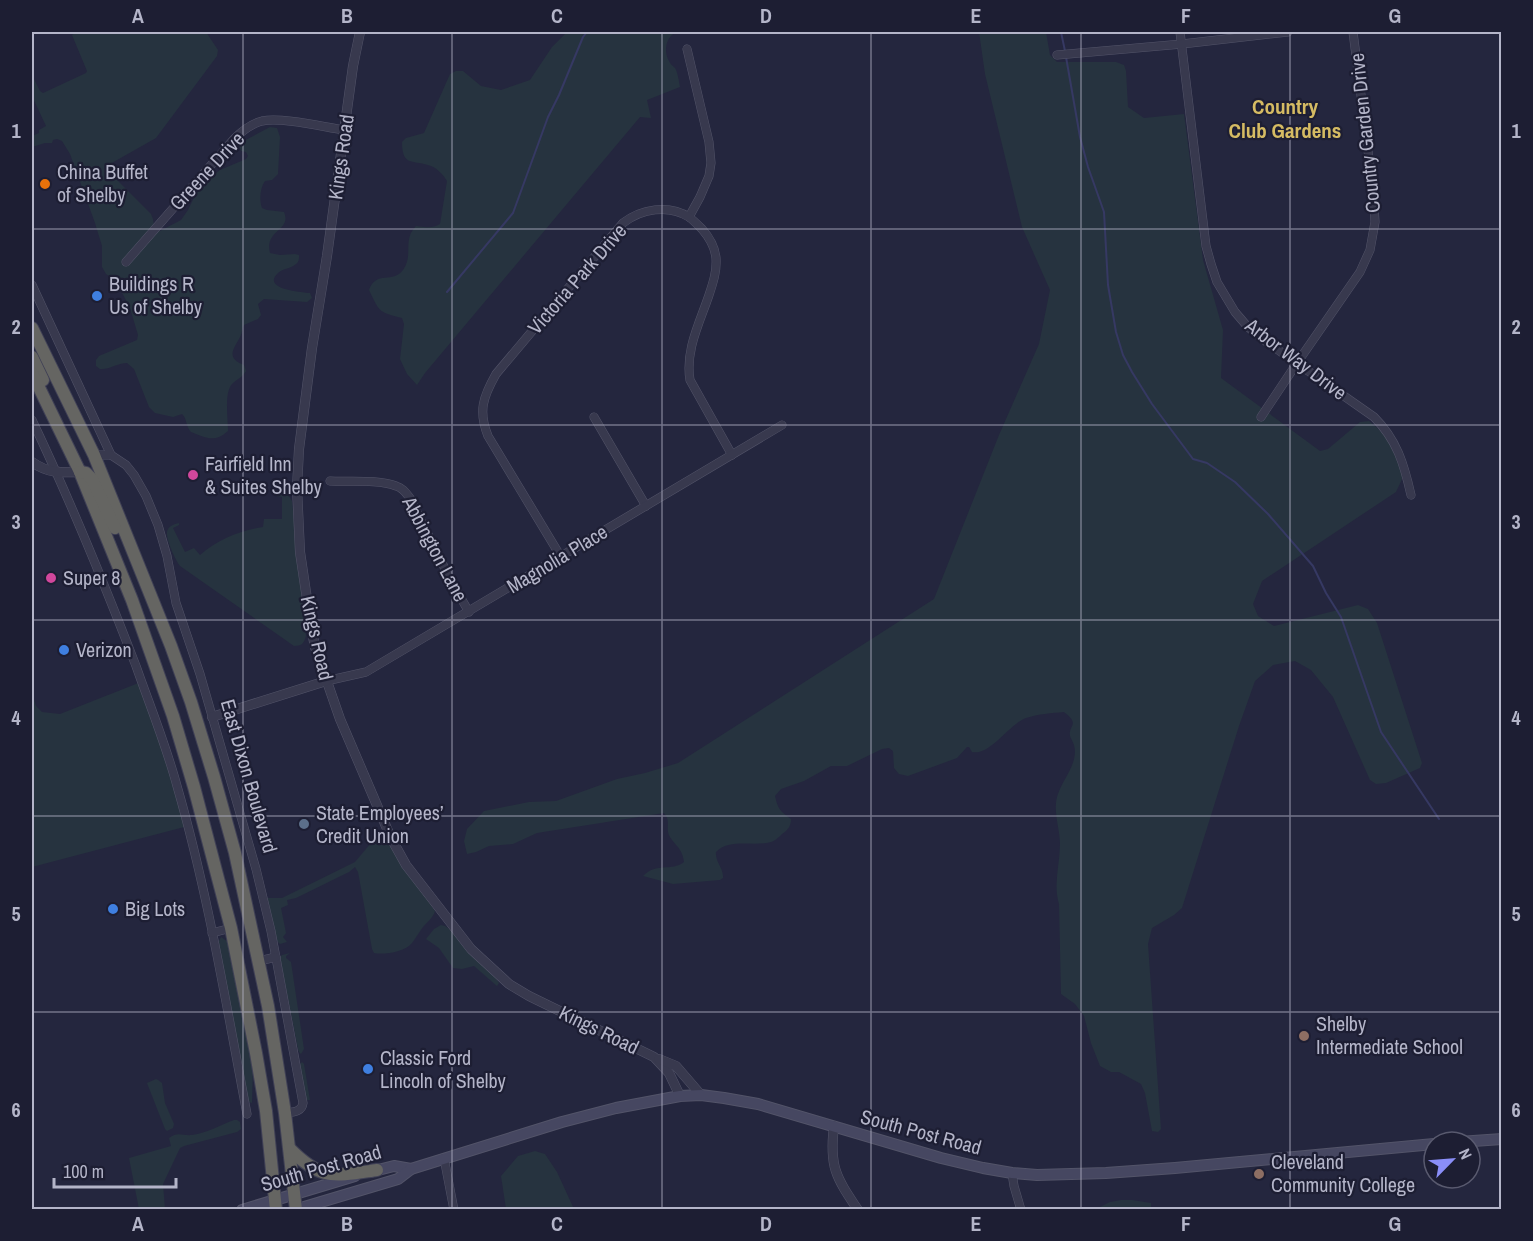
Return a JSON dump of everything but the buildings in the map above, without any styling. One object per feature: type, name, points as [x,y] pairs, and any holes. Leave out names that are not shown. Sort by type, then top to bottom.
[{"type":"highway","name":"East Dixon Boulevard","points":[[32,328],[94,455],[171,646],[197,723],[235,853],[259,961],[285,1113],[295,1209]]},
{"type":"highway","points":[[32,357],[77,449],[82,455],[94,455]]},
{"type":"highway","points":[[32,373],[80,472],[132,600],[173,716],[194,787],[231,928],[256,1053],[266,1111],[276,1205]]},
{"type":"highway","points":[[80,472],[86,472],[92,478],[129,557],[140,569]]},
{"type":"highway","points":[[290,1149],[309,1166],[325,1173],[377,1170]]},
{"type":"main road","name":"South Post Road","points":[[295,1209],[398,1179],[411,1169],[562,1122],[616,1108],[680,1096],[701,1095],[758,1104],[941,1158],[1012,1173],[1106,1173],[1422,1145]]},
{"type":"main road","points":[[1482,1140],[1502,1139]]},
{"type":"main road","name":"South Post Road","points":[[242,1209],[276,1205],[294,1194],[377,1170],[394,1166],[411,1169]]},
{"type":"street","name":"Kings Road","points":[[360,32],[353,66],[299,449],[297,488],[300,552],[315,647],[360,767],[391,838],[406,865],[471,949],[509,984],[529,996],[654,1057],[669,1073],[680,1096]]},
{"type":"street","name":"Arbor Way Drive","points":[[1180,32],[1206,246],[1214,273],[1224,295],[1234,312],[1261,338],[1374,417],[1384,427],[1399,453],[1411,495]]},
{"type":"street","points":[[1057,55],[1288,32]]},
{"type":"street","name":"Country Garden Drive","points":[[1261,417],[1360,272],[1374,234],[1373,190],[1353,32]]},
{"type":"street","points":[[687,49],[709,142],[711,164],[709,176],[689,217],[705,233],[716,257],[714,282],[690,351],[688,368],[690,380],[732,455]]},
{"type":"street","name":"Greene Drive","points":[[126,261],[234,139],[250,126],[264,121],[276,121],[344,130]]},
{"type":"street","name":"Victoria Park Drive","points":[[561,557],[488,436],[483,424],[484,396],[496,374],[623,223],[632,216],[660,209],[689,217]]},
{"type":"street","name":"East Dixon Boulevard","points":[[32,285],[111,455],[121,461],[134,475],[158,525],[176,603],[200,674],[256,869],[271,931],[303,1103],[302,1108],[298,1111],[285,1113]]},
{"type":"street","points":[[594,417],[646,506]]},
{"type":"street","points":[[32,420],[113,606],[177,784],[201,879],[247,1114]]},
{"type":"street","name":"Magnolia Place","points":[[326,681],[366,672],[782,425]]},
{"type":"street","points":[[94,455],[111,455]]},
{"type":"street","points":[[32,462],[57,473],[80,472]]},
{"type":"street","name":"Abbington Lane","points":[[330,481],[382,482],[404,490],[469,612]]},
{"type":"street","points":[[212,717],[326,681]]},
{"type":"street","points":[[212,933],[231,928]]},
{"type":"street","points":[[259,961],[276,957]]},
{"type":"street","points":[[654,1057],[676,1066],[701,1095]]},
{"type":"street","points":[[834,1126],[832,1139],[834,1169],[842,1187],[858,1209]]},
{"type":"street","points":[[444,1158],[454,1209]]},
{"type":"street","points":[[1012,1173],[1021,1209]]},
{"type":"shaded area","points":[[76,32],[206,32],[218,50],[217,56],[156,138],[110,164],[108,169],[151,214],[154,226],[160,231],[181,220],[200,185],[220,170],[246,159],[248,156],[246,152],[241,151],[239,146],[242,142],[270,127],[277,128],[280,137],[278,174],[263,184],[260,194],[261,205],[267,210],[284,212],[284,223],[271,240],[270,253],[299,256],[294,266],[278,273],[274,278],[275,283],[284,289],[310,293],[312,298],[307,302],[264,299],[258,304],[261,315],[258,319],[244,325],[233,351],[233,357],[244,365],[246,371],[230,388],[227,399],[228,431],[219,437],[206,437],[191,432],[182,414],[173,417],[155,413],[149,407],[134,369],[127,363],[103,369],[96,366],[99,356],[137,340],[138,335],[130,308],[116,281],[106,274],[102,267],[102,246],[70,154],[62,141],[57,139],[52,143],[32,147],[32,136],[46,126],[32,96],[32,75],[43,93],[86,73],[72,35]]},
{"type":"shaded area","points":[[567,32],[677,32],[668,40],[666,53],[669,62],[676,70],[680,87],[647,100],[651,118],[640,117],[417,385],[407,374],[400,359],[404,324],[402,318],[381,310],[369,290],[376,280],[394,276],[403,270],[408,259],[410,237],[416,226],[431,227],[440,224],[447,181],[434,167],[406,159],[402,150],[402,142],[406,138],[424,133],[450,74],[463,71],[481,86],[501,90],[530,80],[552,47]]},
{"type":"shaded area","points":[[979,32],[1046,32],[1050,55],[1057,62],[1116,62],[1124,65],[1128,107],[1144,118],[1184,114],[1203,260],[1223,330],[1221,378],[1320,451],[1328,449],[1360,422],[1369,421],[1382,433],[1391,446],[1403,477],[1396,492],[1262,581],[1253,604],[1258,616],[1274,626],[1358,605],[1368,609],[1377,623],[1422,763],[1420,768],[1386,783],[1376,784],[1370,780],[1333,697],[1311,670],[1295,661],[1273,665],[1255,681],[1182,908],[1152,928],[1148,944],[1161,1129],[1158,1132],[1152,1131],[1145,1093],[1141,1084],[1119,1072],[1111,1072],[1100,1066],[1084,1016],[1075,1004],[1061,994],[1057,896],[1060,844],[1056,803],[1075,752],[1070,736],[1073,722],[1064,712],[1026,718],[986,749],[972,752],[967,747],[957,758],[908,776],[899,774],[894,768],[893,751],[889,748],[882,749],[847,766],[831,766],[804,781],[781,789],[775,796],[780,809],[791,819],[789,828],[771,842],[734,844],[721,848],[716,852],[723,875],[720,880],[673,884],[643,876],[653,869],[679,865],[684,862],[681,852],[669,836],[668,820],[664,813],[537,833],[513,844],[489,846],[467,854],[464,841],[467,829],[484,811],[529,802],[556,801],[617,779],[678,763],[934,599],[999,435],[1039,344],[1050,290],[1022,227],[985,74]]},
{"type":"shaded area","points":[[274,492],[287,493],[292,501],[306,636],[302,644],[297,646],[180,566],[167,535],[170,527],[179,523],[173,528],[185,552],[194,548],[200,555],[214,544],[230,536],[263,527],[264,519],[282,519],[282,497],[275,496]]},
{"type":"shaded area","points":[[141,682],[188,826],[32,867],[32,693],[36,706],[42,712],[60,714]]},
{"type":"shaded area","points":[[382,830],[389,844],[435,911],[412,943],[405,949],[394,952],[374,953],[358,872],[355,867],[296,898],[287,900],[288,905],[281,908],[286,933],[283,937],[287,942],[280,944],[277,941],[267,898],[282,898],[355,862]]},
{"type":"shaded area","points":[[441,925],[451,930],[495,977],[499,983],[497,986],[474,966],[462,969],[453,968],[439,948],[426,939],[434,929]]},
{"type":"shaded area","points":[[221,937],[228,942],[253,1066],[252,1103],[247,1098],[218,943]]},
{"type":"shaded area","points":[[290,953],[286,958],[291,962],[304,1049],[301,1054],[298,1049],[280,958]]},
{"type":"shaded area","points":[[302,1062],[310,1100],[306,1100],[300,1064]]},
{"type":"shaded area","points":[[156,1079],[162,1083],[165,1103],[174,1124],[173,1128],[167,1131],[147,1083]]},
{"type":"shaded area","points":[[234,1120],[240,1122],[241,1129],[237,1132],[180,1148],[163,1184],[165,1209],[139,1209],[129,1158],[171,1146],[169,1138],[175,1135],[198,1134]]},
{"type":"shaded area","points":[[535,1151],[545,1154],[557,1172],[574,1209],[506,1209],[501,1176],[518,1156]]},
{"type":"shaded area","points":[[1121,1200],[1151,1203],[1151,1209],[1096,1209],[1110,1202]]},
{"type":"waterway","points":[[447,292],[513,213],[548,117],[587,32]]},
{"type":"waterway","points":[[1061,32],[1065,51]]},
{"type":"waterway","points":[[1066,57],[1080,137],[1104,212],[1108,285],[1116,332],[1123,355],[1152,404],[1193,459],[1207,463],[1235,482],[1268,514],[1313,566],[1341,617],[1381,732],[1439,819]]},
{"type":"place","name":"China Buffet of Shelby","points":[[45,184]]},
{"type":"place","name":"Buildings R Us of Shelby","points":[[97,296]]},
{"type":"place","name":"Fairfield Inn & Suites Shelby","points":[[193,475]]},
{"type":"place","name":"Super 8","points":[[51,578]]},
{"type":"place","name":"Verizon","points":[[64,650]]},
{"type":"place","name":"State Employees’ Credit Union","points":[[304,824]]},
{"type":"place","name":"Big Lots","points":[[113,909]]},
{"type":"place","name":"Shelby Intermediate School","points":[[1304,1036]]},
{"type":"place","name":"Classic Ford Lincoln of Shelby","points":[[368,1069]]},
{"type":"place","name":"Cleveland Community College","points":[[1259,1174]]},
{"type":"district","name":"Country Club Gardens","points":[[1285,119]]}]
